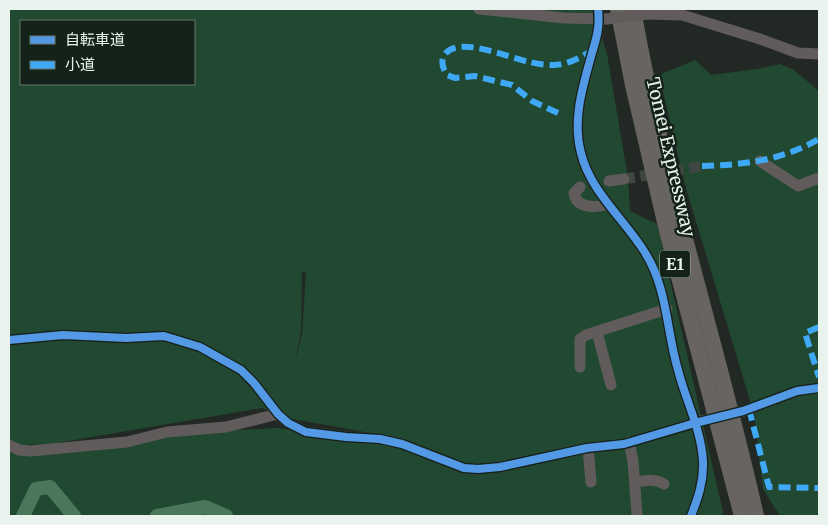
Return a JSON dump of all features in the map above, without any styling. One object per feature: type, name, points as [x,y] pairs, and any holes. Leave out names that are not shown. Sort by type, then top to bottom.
[{"type":"highway","name":"Tomei Expressway","points":[[640,11],[647,83],[663,156],[756,516]]},
{"type":"highway","name":"Tomei Expressway","points":[[606,14],[633,85],[666,225],[742,516]]},
{"type":"street","points":[[479,9],[606,14],[640,11],[682,16],[760,39],[798,53],[819,54]]},
{"type":"street","points":[[606,14],[598,34],[580,98],[577,126],[580,148],[590,178],[644,251],[661,286],[677,368],[698,422],[703,461],[703,478],[691,516]]},
{"type":"street","points":[[760,161],[798,186],[819,178]]},
{"type":"street","points":[[609,181],[624,179]]},
{"type":"street","points":[[580,187],[574,193],[574,198],[580,203],[599,208],[608,204]]},
{"type":"street","points":[[580,368],[580,339],[667,309]]},
{"type":"street","points":[[597,332],[611,384]]},
{"type":"street","points":[[9,340],[63,335],[126,338],[164,336],[200,347],[241,370],[254,383],[278,414],[288,423],[306,432],[380,439],[402,444],[464,468],[478,469],[500,467],[588,448],[629,442],[743,411],[797,391],[819,388]]},
{"type":"street","points":[[9,445],[19,450],[30,451],[127,442],[167,432],[226,427],[278,414]]},
{"type":"street","points":[[629,442],[633,461],[637,514]]},
{"type":"street","points":[[588,448],[592,482]]},
{"type":"street","points":[[635,482],[652,480],[660,481],[664,484]]},
{"type":"green space","points":[[9,9],[593,9],[607,54],[628,178],[630,211],[657,224],[724,516],[9,516],[9,451],[173,434],[275,428],[379,439],[381,435],[282,417],[262,408],[51,444],[21,445],[9,442]],"holes":[[[302,272],[306,273],[302,333],[294,366],[301,331]]]},
{"type":"green space","points":[[695,60],[711,75],[780,64],[794,70],[819,91],[819,516],[780,516],[763,489],[754,413],[794,398],[751,404],[686,188],[659,75]]},
{"type":"waterway","points":[[23,516],[36,489],[50,487],[74,516]]},
{"type":"waterway","points":[[157,516],[205,507],[226,516]]},
{"type":"tunnel","points":[[624,179],[702,166]]},
{"type":"marked path","points":[[558,113],[532,101],[512,85],[475,76],[455,78],[447,75],[444,70],[443,57],[452,49],[473,47],[533,63],[558,65],[579,58],[593,50]]},
{"type":"marked path","points":[[702,166],[748,163],[777,157],[819,139]]},
{"type":"marked path","points":[[819,327],[805,333],[819,377]]},
{"type":"marked path","points":[[749,409],[769,487],[819,488]]},
{"type":"cycle path","points":[[598,9],[597,36],[585,78],[578,115],[581,153],[585,167],[592,180],[644,251],[658,280],[674,355],[702,449],[703,468],[701,482],[691,516]]},
{"type":"cycle path","points":[[9,340],[63,335],[126,338],[164,336],[200,347],[241,370],[254,383],[278,414],[288,423],[306,432],[380,439],[402,444],[464,468],[478,469],[500,467],[587,448],[624,444],[743,411],[797,391],[819,388]]}]
